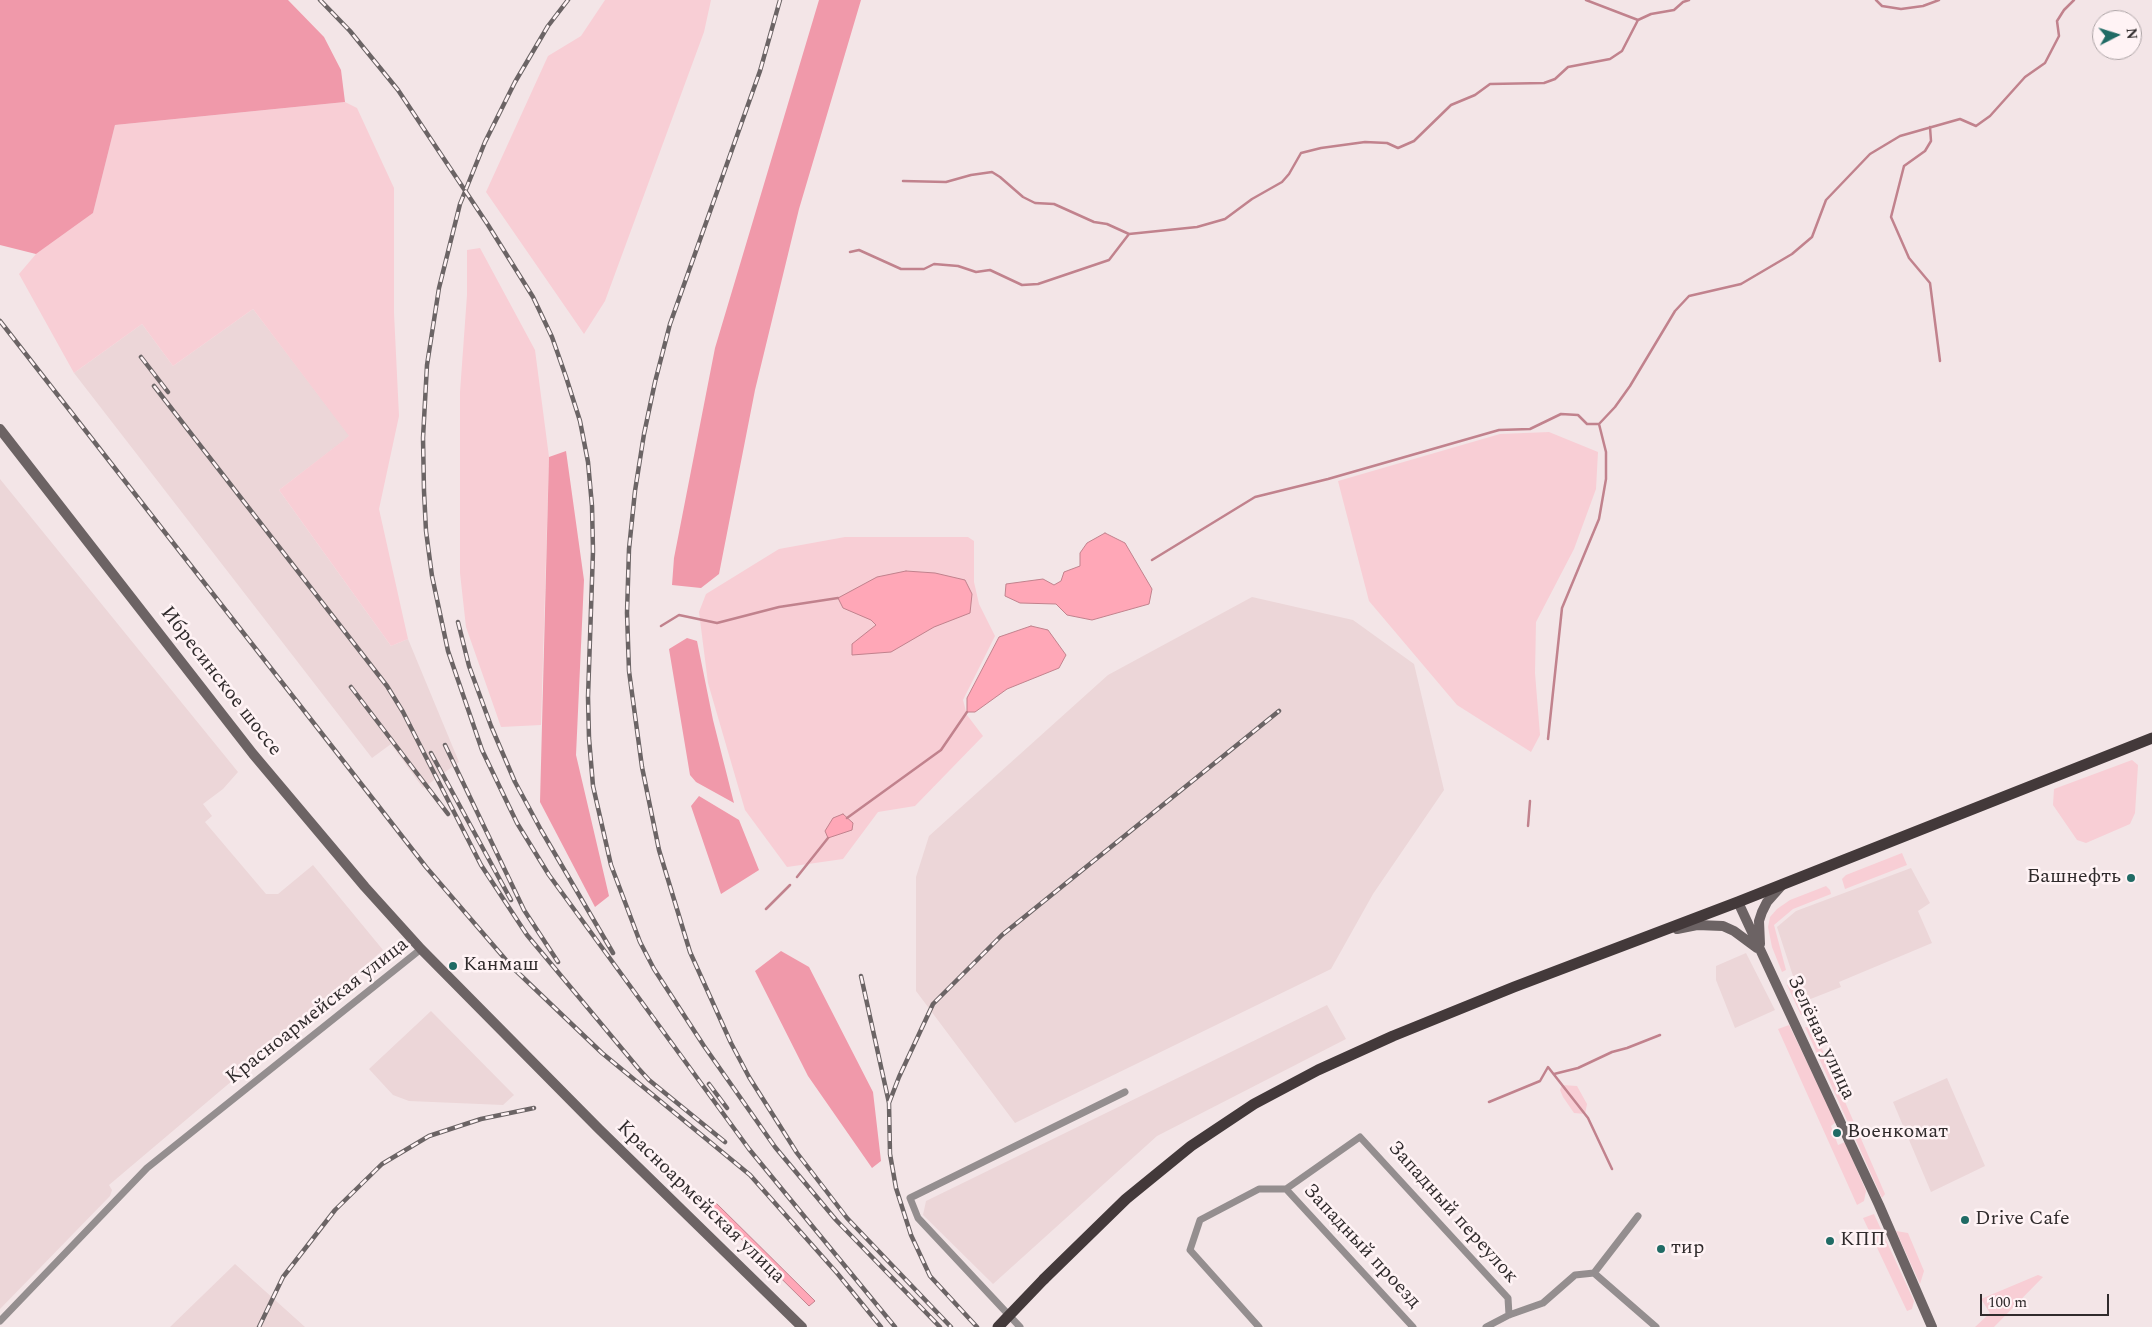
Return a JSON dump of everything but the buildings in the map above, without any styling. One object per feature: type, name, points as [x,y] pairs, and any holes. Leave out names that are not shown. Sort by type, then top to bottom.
[{"type":"highway","points":[[998,1327],[1126,1199],[1190,1146],[1254,1104],[1318,1070],[1393,1036],[1514,987],[1738,902],[2152,738]]},
{"type":"main road","name":"Ибресинское шоссе","points":[[0,429],[254,754],[365,887],[422,949]]},
{"type":"main road","points":[[1760,950],[1759,932],[1762,912],[1767,902],[1784,884]]},
{"type":"main road","name":"Зелёная улица","points":[[1738,902],[1879,1205],[1932,1327]]},
{"type":"main road","points":[[1651,935],[1697,925],[1711,924],[1734,930],[1760,950]]},
{"type":"main road","name":"Красноармейская улица","points":[[422,949],[599,1128],[802,1327]]},
{"type":"street","name":"Красноармейская улица","points":[[0,1321],[147,1168],[422,949]]},
{"type":"street","points":[[1020,1327],[918,1218],[910,1198],[1125,1092]]},
{"type":"street","name":"Западный переулок","points":[[1286,1189],[1360,1137],[1508,1298],[1509,1315]]},
{"type":"street","points":[[1259,1327],[1190,1250],[1200,1220],[1259,1189],[1286,1189]]},
{"type":"street","name":"Западный проезд","points":[[1286,1189],[1413,1327]]},
{"type":"street","points":[[1486,1327],[1509,1315],[1543,1303],[1575,1275],[1594,1273],[1638,1216]]},
{"type":"street","points":[[1594,1273],[1656,1327]]},
{"type":"shaded area","points":[[0,0],[288,0],[324,37],[341,70],[345,102],[115,125],[93,213],[36,254],[0,245]]},
{"type":"shaded area","points":[[605,0],[711,0],[704,32],[605,301],[584,334],[486,192],[548,56],[581,36]]},
{"type":"shaded area","points":[[819,0],[861,0],[799,209],[755,390],[719,574],[701,588],[672,585],[674,558],[715,348]]},
{"type":"shaded area","points":[[345,102],[357,108],[394,188],[394,313],[399,416],[379,509],[408,639],[391,646],[279,490],[349,436],[253,309],[173,366],[142,324],[74,373],[19,274],[36,254],[93,213],[115,125]]},
{"type":"shaded area","points":[[480,248],[535,350],[549,457],[541,725],[501,727],[466,627],[460,573],[460,392],[467,295],[467,250]]},
{"type":"shaded area","points":[[253,309],[350,436],[279,490],[391,646],[408,639],[459,762],[423,788],[391,744],[372,758],[74,373],[142,324],[173,366]]},
{"type":"shaded area","points":[[1549,432],[1598,452],[1596,489],[1574,549],[1536,622],[1535,673],[1540,735],[1531,752],[1457,705],[1369,601],[1338,481],[1500,434]]},
{"type":"shaded area","points":[[566,451],[584,580],[576,755],[609,896],[595,907],[540,802],[549,457]]},
{"type":"shaded area","points":[[0,479],[238,772],[223,789],[203,804],[212,816],[205,822],[266,894],[278,894],[313,865],[383,950],[109,1185],[112,1190],[110,1196],[0,1309]]},
{"type":"shaded area","points":[[1105,533],[1125,543],[1152,589],[1149,604],[1092,620],[1067,615],[1056,604],[1020,603],[1005,596],[1006,584],[1043,579],[1054,585],[1061,581],[1064,572],[1080,566],[1080,553],[1087,543]]},
{"type":"shaded area","points":[[845,537],[968,537],[974,541],[974,582],[979,604],[995,636],[963,700],[967,715],[983,736],[915,806],[878,812],[843,859],[787,867],[745,810],[708,683],[699,612],[706,594],[779,549]]},
{"type":"shaded area","points":[[906,571],[935,573],[965,580],[972,594],[970,613],[934,627],[891,652],[852,655],[852,644],[876,625],[871,620],[843,608],[838,598],[877,577]]},
{"type":"shaded area","points":[[1252,597],[1353,620],[1414,664],[1444,790],[1373,894],[1331,969],[1015,1123],[916,991],[916,877],[929,836],[1108,675]]},
{"type":"shaded area","points":[[1031,626],[1048,630],[1066,655],[1059,668],[1007,689],[975,712],[967,712],[967,698],[999,637]]},
{"type":"shaded area","points":[[687,638],[697,641],[713,720],[734,803],[696,782],[690,775],[669,649]]},
{"type":"shaded area","points":[[2132,760],[2138,765],[2135,813],[2130,824],[2086,843],[2077,840],[2053,805],[2054,789]]},
{"type":"shaded area","points":[[699,796],[739,820],[759,870],[721,894],[691,806]]},
{"type":"shaded area","points":[[843,814],[853,823],[852,830],[828,838],[825,831],[833,818]]},
{"type":"shaded area","points":[[1902,853],[1907,865],[1845,889],[1842,879],[1846,875]]},
{"type":"shaded area","points":[[1911,868],[1930,903],[1918,911],[1932,943],[1839,982],[1841,987],[1808,1000],[1798,976],[1793,976],[1777,927],[1796,911]]},
{"type":"shaded area","points":[[1826,886],[1831,894],[1793,909],[1774,925],[1786,970],[1782,972],[1772,947],[1768,927],[1770,917],[1777,909],[1790,900]]},
{"type":"shaded area","points":[[781,951],[809,967],[873,1092],[881,1161],[872,1168],[808,1076],[755,971]]},
{"type":"shaded area","points":[[1746,953],[1775,1010],[1735,1028],[1716,980],[1716,966]]},
{"type":"shaded area","points":[[1792,982],[1807,1014],[1801,1015],[1787,985]]},
{"type":"shaded area","points":[[1327,1005],[1346,1039],[1157,1136],[993,1284],[923,1215],[926,1201]]},
{"type":"shaded area","points":[[431,1011],[514,1095],[503,1105],[409,1101],[393,1095],[369,1069]]},
{"type":"shaded area","points":[[1789,1025],[1836,1122],[1831,1126],[1838,1145],[1845,1142],[1866,1191],[1864,1201],[1857,1205],[1778,1029]]},
{"type":"shaded area","points":[[1805,1027],[1813,1028],[1885,1194],[1882,1198]]},
{"type":"shaded area","points":[[1947,1078],[1985,1166],[1931,1192],[1893,1102]]},
{"type":"shaded area","points":[[1562,1085],[1577,1086],[1587,1104],[1585,1114],[1574,1113],[1560,1090]]},
{"type":"shaded area","points":[[711,1198],[815,1301],[809,1306],[704,1202]]},
{"type":"shaded area","points":[[1874,1214],[1914,1301],[1912,1309],[1907,1311],[1863,1218]]},
{"type":"shaded area","points":[[1896,1231],[1908,1233],[1924,1271],[1920,1284]]},
{"type":"shaded area","points":[[235,1264],[305,1327],[170,1327]]},
{"type":"shaded area","points":[[2038,1275],[2043,1277],[1994,1327],[1975,1327],[1990,1313],[1981,1299]]},
{"type":"waterway","points":[[1586,0],[1638,20],[1651,14],[1674,10],[1683,2],[1689,0]]},
{"type":"waterway","points":[[1876,0],[1882,6],[1901,9],[1923,6],[1939,0]]},
{"type":"waterway","points":[[1152,560],[1255,497],[1328,479],[1499,430],[1530,429],[1561,414],[1578,415],[1587,424],[1599,424],[1615,407],[1630,386],[1675,311],[1689,296],[1741,284],[1792,254],[1812,237],[1826,200],[1870,154],[1900,136],[1960,119],[1976,126],[1990,116],[2025,77],[2045,63],[2059,36],[2057,21],[2074,0]]},
{"type":"waterway","points":[[903,181],[946,182],[971,175],[992,172],[1023,197],[1035,203],[1054,204],[1094,222],[1107,224],[1129,234],[1197,227],[1225,219],[1252,199],[1282,182],[1301,153],[1321,148],[1365,142],[1387,143],[1398,148],[1414,141],[1451,105],[1475,95],[1490,84],[1544,83],[1555,79],[1568,67],[1610,59],[1622,51],[1638,20]]},
{"type":"waterway","points":[[1930,127],[1931,141],[1925,151],[1904,166],[1891,217],[1909,258],[1930,283],[1940,361]]},
{"type":"waterway","points":[[850,252],[859,250],[901,269],[924,269],[934,264],[958,266],[976,272],[990,270],[1022,285],[1038,284],[1109,260],[1129,234]]},
{"type":"waterway","points":[[1548,739],[1562,608],[1599,519],[1606,479],[1606,452],[1599,424]]},
{"type":"waterway","points":[[661,626],[679,615],[717,623],[779,607],[838,598]]},
{"type":"waterway","points":[[847,818],[941,750],[967,712]]},
{"type":"waterway","points":[[1528,826],[1530,801]]},
{"type":"waterway","points":[[797,877],[828,838]]},
{"type":"waterway","points":[[766,909],[790,885]]},
{"type":"waterway","points":[[1554,1074],[1578,1068],[1612,1052],[1660,1035]]},
{"type":"waterway","points":[[1489,1102],[1540,1081],[1548,1067],[1588,1118],[1612,1169]]},
{"type":"railway","points":[[320,0],[350,31],[398,90],[488,225],[533,297],[552,337],[566,377],[580,421],[588,462],[592,506],[593,551],[588,697],[593,786],[611,865],[640,942],[654,969],[704,1046],[775,1147],[836,1220],[940,1327]]},
{"type":"railway","points":[[568,0],[548,26],[515,82],[485,142],[460,204],[439,288],[427,365],[423,438],[424,491],[426,531],[432,576],[448,651],[482,750],[517,823],[549,875],[749,1149],[895,1327]]},
{"type":"railway","points":[[780,0],[760,71],[670,324],[655,382],[635,491],[629,549],[627,613],[629,671],[642,767],[659,850],[690,952],[731,1043],[749,1077],[797,1153],[847,1218],[951,1327]]},
{"type":"railway","points":[[0,321],[426,867],[512,967],[602,1053],[750,1175],[837,1273],[881,1327]]},
{"type":"railway","points":[[141,357],[168,392]]},
{"type":"railway","points":[[154,386],[387,686],[403,712],[481,865],[527,935],[649,1080],[725,1142]]},
{"type":"railway","points":[[458,622],[469,666],[491,726],[515,782],[613,953]]},
{"type":"railway","points":[[351,687],[448,814]]},
{"type":"railway","points":[[889,1103],[933,1004],[1002,935],[1279,711]]},
{"type":"railway","points":[[445,745],[524,910],[558,962]]},
{"type":"railway","points":[[431,753],[511,900]]},
{"type":"railway","points":[[861,976],[889,1103],[890,1154],[896,1188],[911,1235],[930,1276],[977,1327]]},
{"type":"railway","points":[[709,1084],[727,1108]]},
{"type":"railway","points":[[259,1327],[283,1277],[335,1210],[382,1164],[429,1136],[481,1119],[534,1108]]},
{"type":"place","name":"Башнефть","points":[[2131,878]]},
{"type":"place","name":"Канмаш","points":[[453,966]]},
{"type":"place","name":"Военкомат","points":[[1837,1133]]},
{"type":"place","name":"Drive Cafe","points":[[1965,1220]]},
{"type":"place","name":"КПП","points":[[1830,1241]]},
{"type":"place","name":"тир","points":[[1661,1249]]}]
